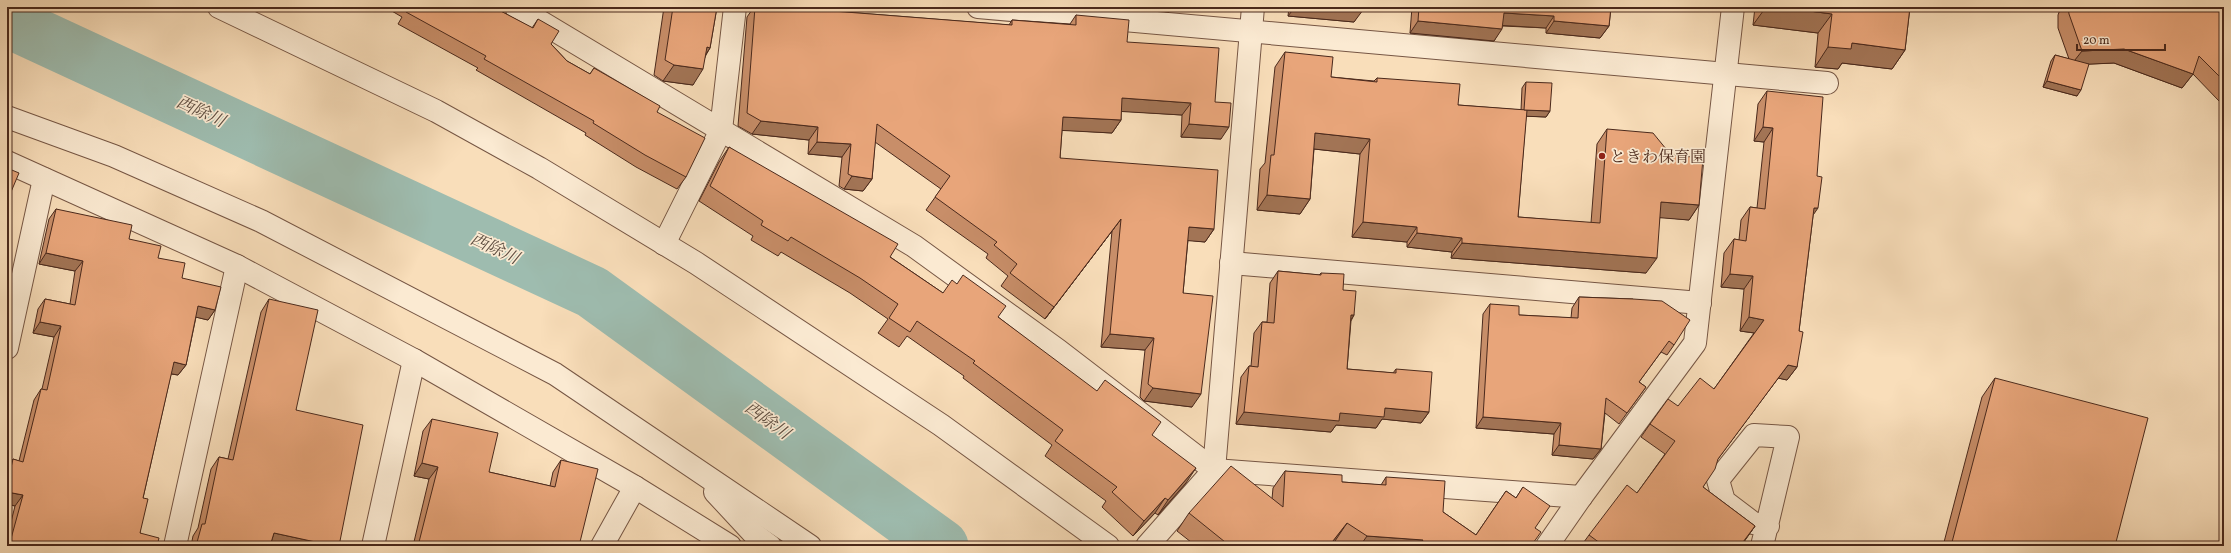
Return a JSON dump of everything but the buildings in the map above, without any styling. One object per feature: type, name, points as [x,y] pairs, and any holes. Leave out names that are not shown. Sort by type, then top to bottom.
[{"type":"street","points":[[219,7],[436,111],[539,168],[696,263],[941,425],[1108,546]]},
{"type":"street","points":[[516,7],[582,45],[914,246],[1059,351],[1214,470],[1581,497]]},
{"type":"street","points":[[664,244],[721,130],[735,7]]},
{"type":"street","points":[[978,7],[1826,83]]},
{"type":"street","points":[[1147,546],[1214,470],[1253,7]]},
{"type":"street","points":[[1547,546],[1581,497],[1695,343],[1733,7]]},
{"type":"street","points":[[7,117],[114,156],[261,221],[555,374],[810,546]]},
{"type":"street","points":[[7,162],[237,266],[414,360],[635,487],[730,546]]},
{"type":"street","points":[[7,348],[44,179]]},
{"type":"street","points":[[1231,263],[1700,303]]},
{"type":"street","points":[[176,546],[237,266]]},
{"type":"street","points":[[373,546],[414,360]]},
{"type":"street","points":[[685,461],[754,534],[770,546]]},
{"type":"street","points":[[602,546],[635,487]]},
{"type":"waterway","name":"西除川","points":[[7,21],[592,292],[942,546]]},
{"type":"place","name":"ときわ保育園","points":[[1602,156]]}]
